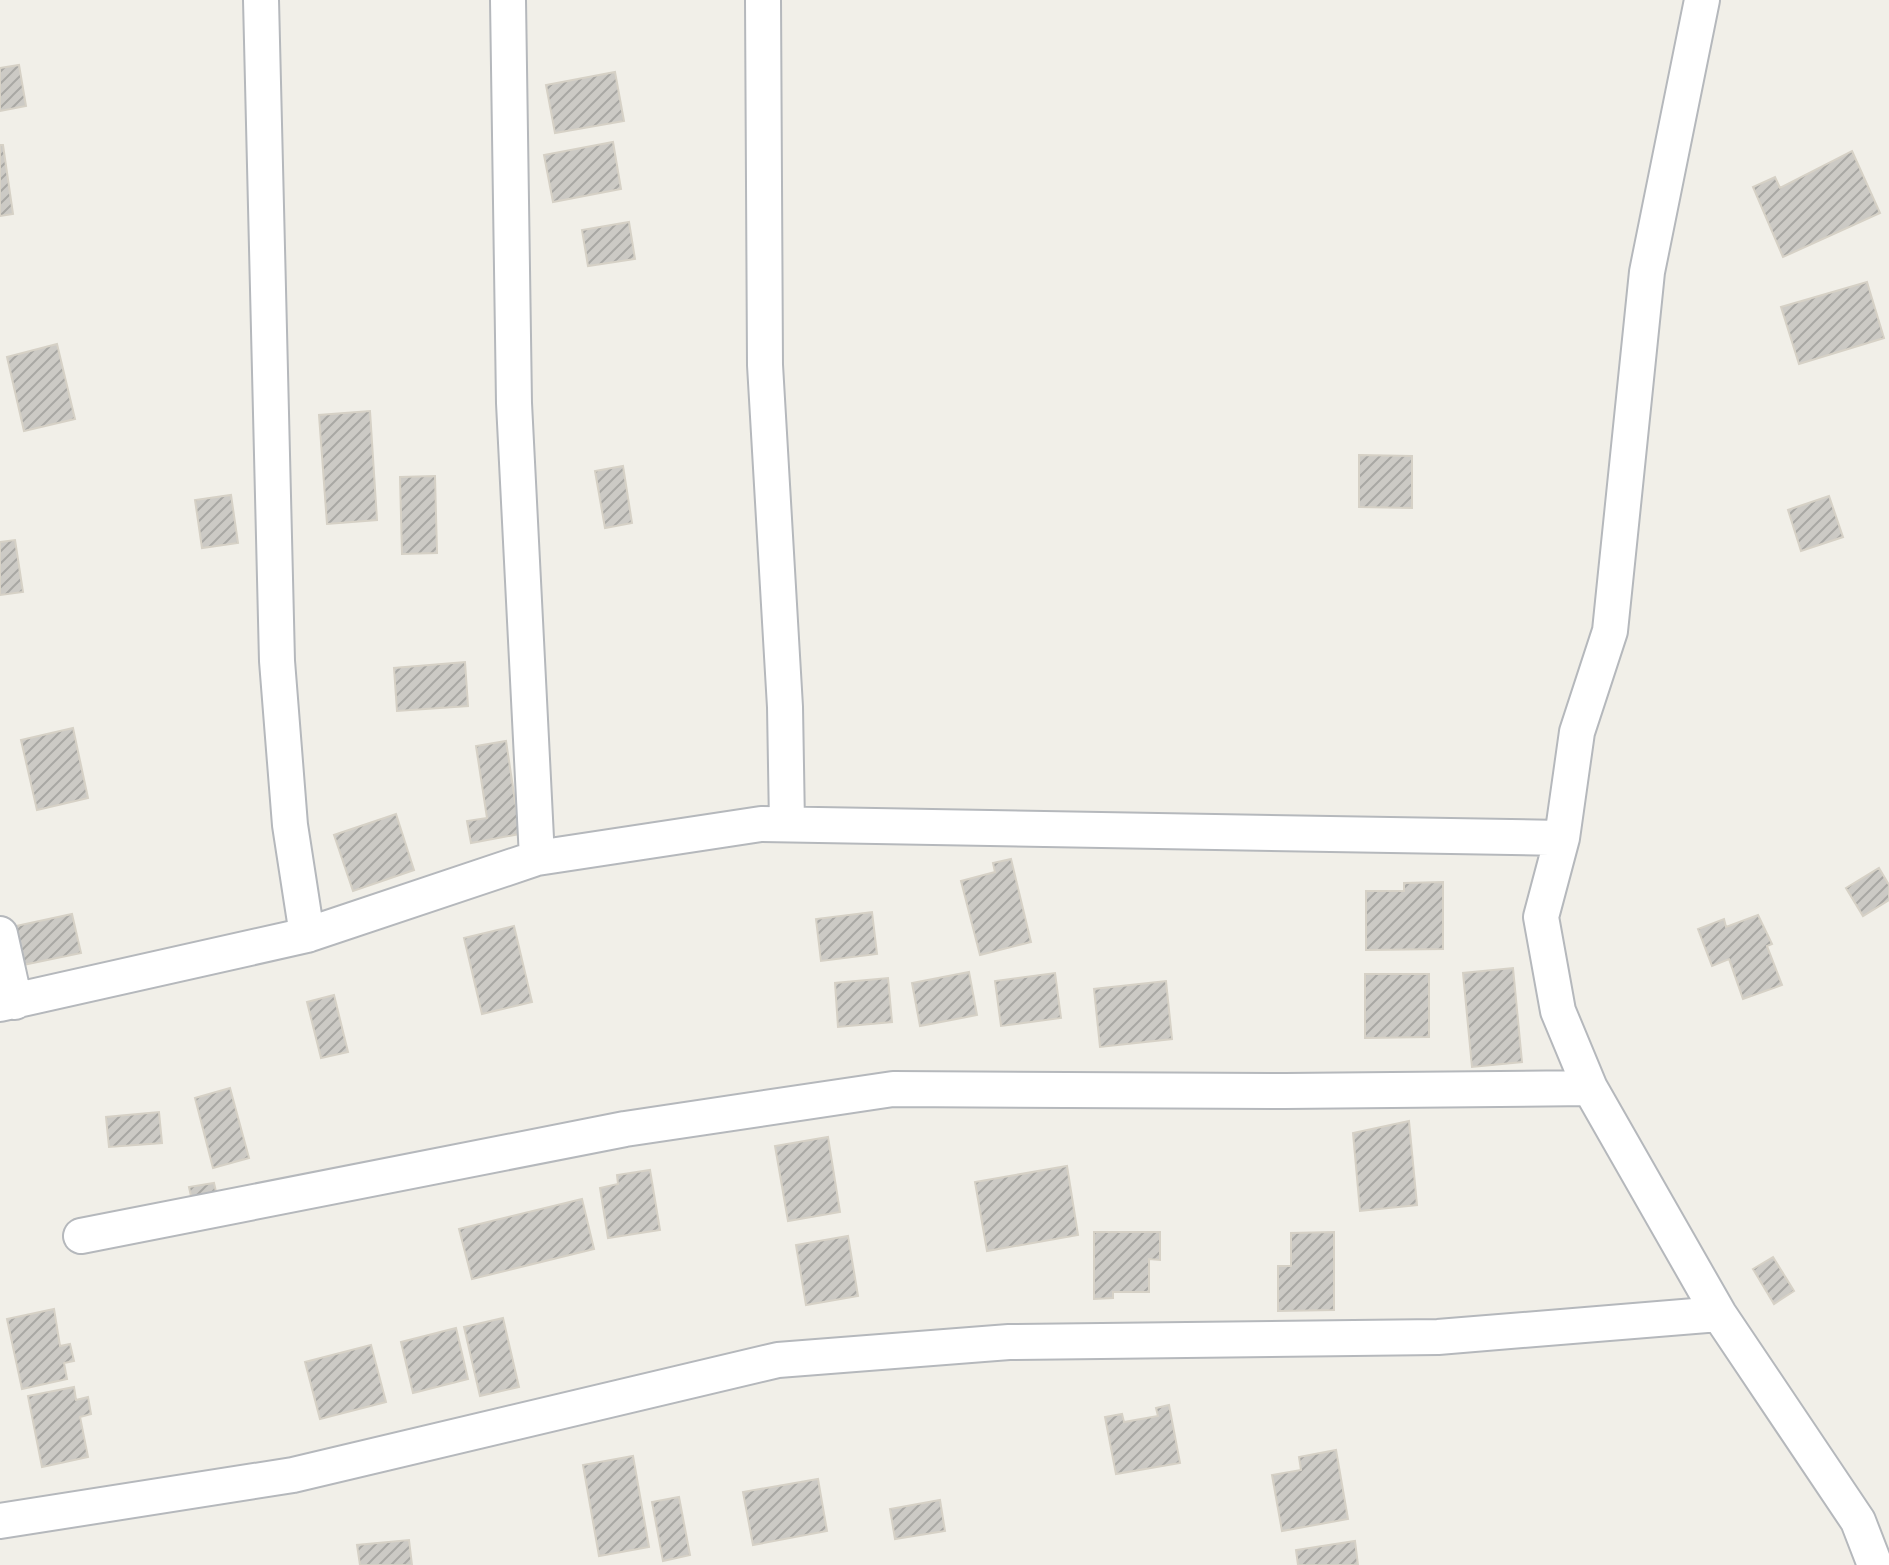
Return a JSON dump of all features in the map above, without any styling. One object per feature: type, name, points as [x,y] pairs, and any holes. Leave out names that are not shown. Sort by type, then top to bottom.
[{"type":"street","points":[[261,0],[277,661],[290,825],[307,935]]},
{"type":"street","points":[[508,0],[514,403],[537,858]]},
{"type":"street","points":[[763,0],[765,365],[785,707],[787,824]]},
{"type":"street","points":[[1702,0],[1647,272],[1610,631],[1577,732],[1562,838],[1541,917],[1558,1011],[1590,1088],[1719,1314],[1858,1521],[1875,1565]]},
{"type":"street","points":[[0,934],[8,1003],[307,935],[537,858],[761,824],[1562,838]]},
{"type":"street","points":[[81,1236],[625,1129],[893,1089],[1285,1091],[1590,1088]]},
{"type":"street","points":[[0,1521],[293,1475],[778,1360],[1009,1342],[1438,1337],[1719,1314]]},
{"type":"building","points":[[19,65],[26,106],[0,111],[0,68]]},
{"type":"building","points":[[615,72],[624,121],[555,133],[546,85]]},
{"type":"building","points":[[613,142],[621,189],[553,202],[544,155]]},
{"type":"building","points":[[0,145],[3,145],[13,214],[0,216]]},
{"type":"building","points":[[1852,151],[1880,213],[1783,257],[1753,187],[1775,177],[1780,188]]},
{"type":"building","points":[[629,222],[635,259],[588,266],[582,230]]},
{"type":"building","points":[[1867,282],[1884,338],[1799,364],[1781,307]]},
{"type":"building","points":[[57,344],[75,419],[24,431],[7,357]]},
{"type":"building","points":[[370,411],[377,520],[327,524],[319,415]]},
{"type":"building","points":[[1359,455],[1412,456],[1412,508],[1359,507]]},
{"type":"building","points":[[623,466],[632,523],[605,528],[595,471]]},
{"type":"building","points":[[435,476],[437,553],[402,554],[400,477]]},
{"type":"building","points":[[231,495],[238,543],[202,548],[195,500]]},
{"type":"building","points":[[1829,496],[1843,537],[1801,551],[1788,510]]},
{"type":"building","points":[[15,540],[23,592],[0,595],[0,542]]},
{"type":"building","points":[[465,662],[468,706],[397,711],[394,668]]},
{"type":"building","points":[[73,728],[88,798],[37,810],[21,740]]},
{"type":"building","points":[[506,741],[520,834],[471,843],[467,821],[487,818],[476,746]]},
{"type":"building","points":[[396,814],[414,870],[353,891],[334,835]]},
{"type":"building","points":[[1011,859],[1031,942],[980,955],[961,881],[995,872],[993,863]]},
{"type":"building","points":[[1879,868],[1889,885],[1889,900],[1863,916],[1846,888]]},
{"type":"building","points":[[1443,882],[1443,949],[1366,950],[1366,891],[1404,891],[1404,883]]},
{"type":"building","points":[[872,912],[877,954],[821,961],[816,919]]},
{"type":"building","points":[[72,914],[81,953],[23,965],[16,926]]},
{"type":"building","points":[[1758,915],[1772,944],[1767,946],[1782,985],[1743,999],[1729,959],[1712,966],[1698,929],[1724,919],[1726,927]]},
{"type":"building","points":[[514,926],[532,1002],[482,1014],[464,938]]},
{"type":"building","points":[[1513,968],[1522,1062],[1472,1067],[1463,973]]},
{"type":"building","points":[[969,972],[977,1015],[920,1026],[912,983]]},
{"type":"building","points":[[1055,973],[1061,1018],[1001,1026],[995,981]]},
{"type":"building","points":[[1365,974],[1429,974],[1429,1037],[1365,1038]]},
{"type":"building","points":[[888,978],[892,1022],[838,1027],[835,983]]},
{"type":"building","points":[[1166,981],[1172,1039],[1100,1047],[1094,989]]},
{"type":"building","points":[[334,995],[348,1052],[321,1058],[307,1002]]},
{"type":"building","points":[[230,1088],[249,1158],[213,1168],[195,1098]]},
{"type":"building","points":[[159,1112],[162,1143],[109,1147],[106,1117]]},
{"type":"building","points":[[1409,1121],[1417,1205],[1360,1211],[1353,1133]]},
{"type":"building","points":[[828,1137],[840,1212],[788,1221],[775,1146]]},
{"type":"building","points":[[1067,1166],[1078,1235],[987,1251],[975,1182]]},
{"type":"building","points":[[650,1170],[660,1230],[608,1238],[600,1188],[618,1184],[617,1175]]},
{"type":"building","points":[[214,1183],[219,1205],[194,1210],[189,1187]]},
{"type":"building","points":[[582,1199],[594,1249],[472,1279],[459,1229]]},
{"type":"building","points":[[1094,1232],[1160,1232],[1160,1260],[1149,1259],[1149,1292],[1113,1292],[1113,1298],[1094,1299]]},
{"type":"building","points":[[1334,1232],[1334,1310],[1278,1311],[1278,1266],[1291,1266],[1291,1233]]},
{"type":"building","points":[[848,1236],[858,1296],[806,1305],[796,1245]]},
{"type":"building","points":[[1773,1257],[1794,1291],[1774,1304],[1753,1269]]},
{"type":"building","points":[[54,1309],[60,1346],[70,1344],[74,1361],[64,1363],[67,1379],[22,1389],[7,1319]]},
{"type":"building","points":[[503,1318],[519,1387],[480,1396],[464,1327]]},
{"type":"building","points":[[456,1328],[468,1379],[413,1393],[401,1342]]},
{"type":"building","points":[[371,1345],[386,1402],[320,1419],[305,1362]]},
{"type":"building","points":[[74,1387],[76,1400],[88,1397],[91,1414],[80,1417],[88,1457],[42,1467],[28,1396]]},
{"type":"building","points":[[1169,1405],[1180,1463],[1116,1474],[1105,1417],[1122,1414],[1124,1422],[1158,1416],[1156,1408]]},
{"type":"building","points":[[1336,1450],[1348,1519],[1282,1531],[1272,1475],[1301,1470],[1299,1457]]},
{"type":"building","points":[[633,1456],[649,1547],[599,1556],[583,1465]]},
{"type":"building","points":[[818,1479],[827,1531],[753,1545],[743,1492]]},
{"type":"building","points":[[679,1497],[690,1555],[663,1561],[652,1502]]},
{"type":"building","points":[[940,1500],[945,1531],[895,1539],[890,1509]]},
{"type":"building","points":[[409,1540],[412,1565],[360,1565],[357,1545]]},
{"type":"building","points":[[1355,1541],[1358,1565],[1298,1565],[1296,1550]]}]
